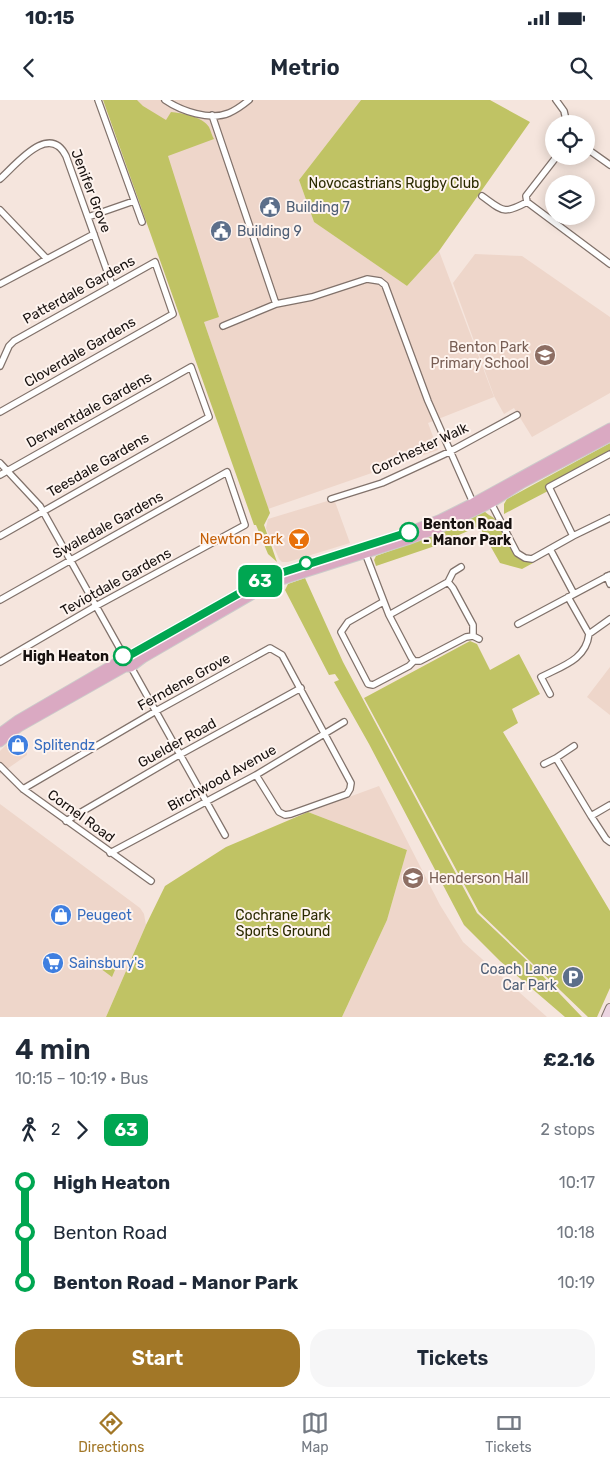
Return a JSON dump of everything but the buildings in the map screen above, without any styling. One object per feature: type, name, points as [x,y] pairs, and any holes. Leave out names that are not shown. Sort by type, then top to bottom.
[{"type":"main road","points":[[489,499],[610,428]]},
{"type":"main road","points":[[0,742],[19,727],[268,577],[364,550],[475,506],[521,484],[610,436]]},
{"type":"main road","points":[[0,733],[18,720],[128,661]]},
{"type":"street","points":[[98,100],[142,222]]},
{"type":"street","points":[[165,100],[173,106],[200,115],[227,114],[249,100]]},
{"type":"street","points":[[556,100],[565,115]]},
{"type":"street","points":[[212,115],[276,304]]},
{"type":"street","name":"Jenifer Grove","points":[[0,179],[37,146],[48,142],[62,148],[112,285]]},
{"type":"street","points":[[595,155],[610,166]]},
{"type":"street","points":[[550,165],[526,196],[527,202],[610,264]]},
{"type":"street","points":[[482,196],[502,210],[511,210],[527,202]]},
{"type":"street","points":[[88,217],[134,201]]},
{"type":"street","points":[[0,210],[47,259]]},
{"type":"street","points":[[0,284],[94,234]]},
{"type":"street","name":"Patterdale Gardens","points":[[0,366],[9,346],[14,341],[155,262],[173,314]]},
{"type":"street","points":[[223,326],[276,304],[312,297],[367,279],[380,281],[385,285],[449,452],[475,506]]},
{"type":"street","name":"Cloverdale Gardens","points":[[0,412],[173,314]]},
{"type":"street","name":"Teesdale Gardens","points":[[0,536],[209,417],[191,367]]},
{"type":"street","name":"Derwentdale Gardens","points":[[0,475],[191,367]]},
{"type":"street","name":"Corchester Walk","points":[[331,499],[382,483],[449,452],[517,415]]},
{"type":"street","points":[[574,536],[550,487],[610,454]]},
{"type":"street","points":[[0,463],[37,501],[225,835]]},
{"type":"street","name":"Teviotdale Gardens","points":[[0,662],[96,606],[245,525],[228,472]]},
{"type":"street","name":"Swaledale Gardens","points":[[0,600],[228,472]]},
{"type":"street","points":[[489,499],[517,553],[525,558],[532,559],[610,518]]},
{"type":"street","points":[[550,549],[589,634],[588,644],[583,653],[541,677],[550,694]]},
{"type":"street","points":[[364,550],[388,615],[414,661]]},
{"type":"street","points":[[388,615],[448,582],[453,572],[462,567]]},
{"type":"street","points":[[518,624],[608,575],[610,584]]},
{"type":"street","points":[[448,582],[473,625],[473,636]]},
{"type":"street","points":[[383,602],[348,622],[341,632],[366,682],[373,685],[409,666],[414,661],[420,661],[466,637],[473,636],[479,639]]},
{"type":"street","points":[[589,634],[610,619]]},
{"type":"street","name":"Ferndene Grove","points":[[23,789],[156,711],[270,648],[282,655],[351,782],[347,794],[284,815],[279,812],[256,775]]},
{"type":"street","name":"Guelder Road","points":[[66,821],[179,755],[301,688]]},
{"type":"street","name":"Birchwood Avenue","points":[[110,853],[256,775],[344,722]]},
{"type":"street","points":[[544,764],[574,746]]},
{"type":"street","points":[[556,758],[606,839],[610,842]]},
{"type":"street","name":"Cornel Road","points":[[0,766],[23,789],[151,882]]},
{"type":"street","points":[[592,816],[610,805]]},
{"type":"street","points":[[606,1017],[610,1008]]},
{"type":"shaded area","points":[[128,100],[361,100],[299,180],[314,222],[407,286],[439,251],[494,397],[428,423],[438,450],[268,509]]},
{"type":"shaded area","name":"Benton Park Primary School","points":[[475,254],[522,256],[610,317],[610,393],[532,437],[514,408],[504,414],[494,396],[453,283]]},
{"type":"shaded area","points":[[334,499],[350,543],[288,562],[282,562],[266,528],[268,519]]},
{"type":"shaded area","points":[[610,667],[610,715],[587,697]]},
{"type":"shaded area","points":[[16,735],[26,747],[27,755],[0,774],[0,751]]},
{"type":"shaded area","name":"Henderson Hall","points":[[379,786],[440,905],[463,942],[547,1017],[342,1017],[387,920],[407,850],[308,812]]},
{"type":"shaded area","points":[[0,804],[140,908],[144,914],[146,925],[106,1017],[0,1017]]},
{"type":"green space","points":[[103,100],[137,100],[143,106],[166,120],[171,112],[192,116],[209,127],[214,139],[168,156],[219,317],[204,322],[270,513],[264,525],[277,562],[268,554],[256,525],[254,525]]},
{"type":"green space","name":"Novocastrians Rugby Club","points":[[361,100],[490,100],[530,122],[439,251],[407,286],[314,222],[299,180]]},
{"type":"green space","points":[[610,443],[610,450],[552,482],[548,491],[504,514],[504,504],[507,499]]},
{"type":"green space","points":[[484,511],[494,518],[509,545],[519,557],[533,563],[522,569],[500,563],[479,526],[432,547],[376,566],[374,560],[376,556],[453,528]]},
{"type":"green space","points":[[305,578],[343,662],[477,913],[537,970],[582,1017],[565,1017],[500,961],[464,925],[369,744],[334,682],[339,680],[335,674],[329,675],[285,590],[288,584]]},
{"type":"green space","points":[[470,641],[477,644],[490,670],[519,654],[540,694],[512,709],[518,723],[503,732],[610,911],[610,988],[597,1017],[588,1017],[479,912],[364,698]]},
{"type":"green space","name":"Cochrane Park Sports Ground","points":[[308,812],[407,850],[387,920],[342,1017],[106,1017],[165,886],[226,847]]},
{"type":"green space","points":[[89,960],[100,961],[110,965],[115,970],[112,977]]},
{"type":"bus line","name":"63","points":[[123,656],[130,655],[268,577],[409,532]]},
{"type":"place","name":"Building 7","points":[[270,207]]},
{"type":"place","name":"Building 9","points":[[221,231]]},
{"type":"place","name":"Benton Park Primary School","points":[[545,355]]},
{"type":"place","name":"Benton Road - Manor Park","points":[[409,532]]},
{"type":"place","name":"Newton Park","points":[[299,539]]},
{"type":"place","name":"High Heaton","points":[[123,656]]},
{"type":"place","name":"Splitendz","points":[[18,745]]},
{"type":"place","name":"Henderson Hall","points":[[413,878]]},
{"type":"place","name":"Peugeot","points":[[61,915]]},
{"type":"place","name":"Sainsbury's","points":[[53,963]]},
{"type":"place","name":"Coach Lane Car Park","points":[[573,977]]}]
